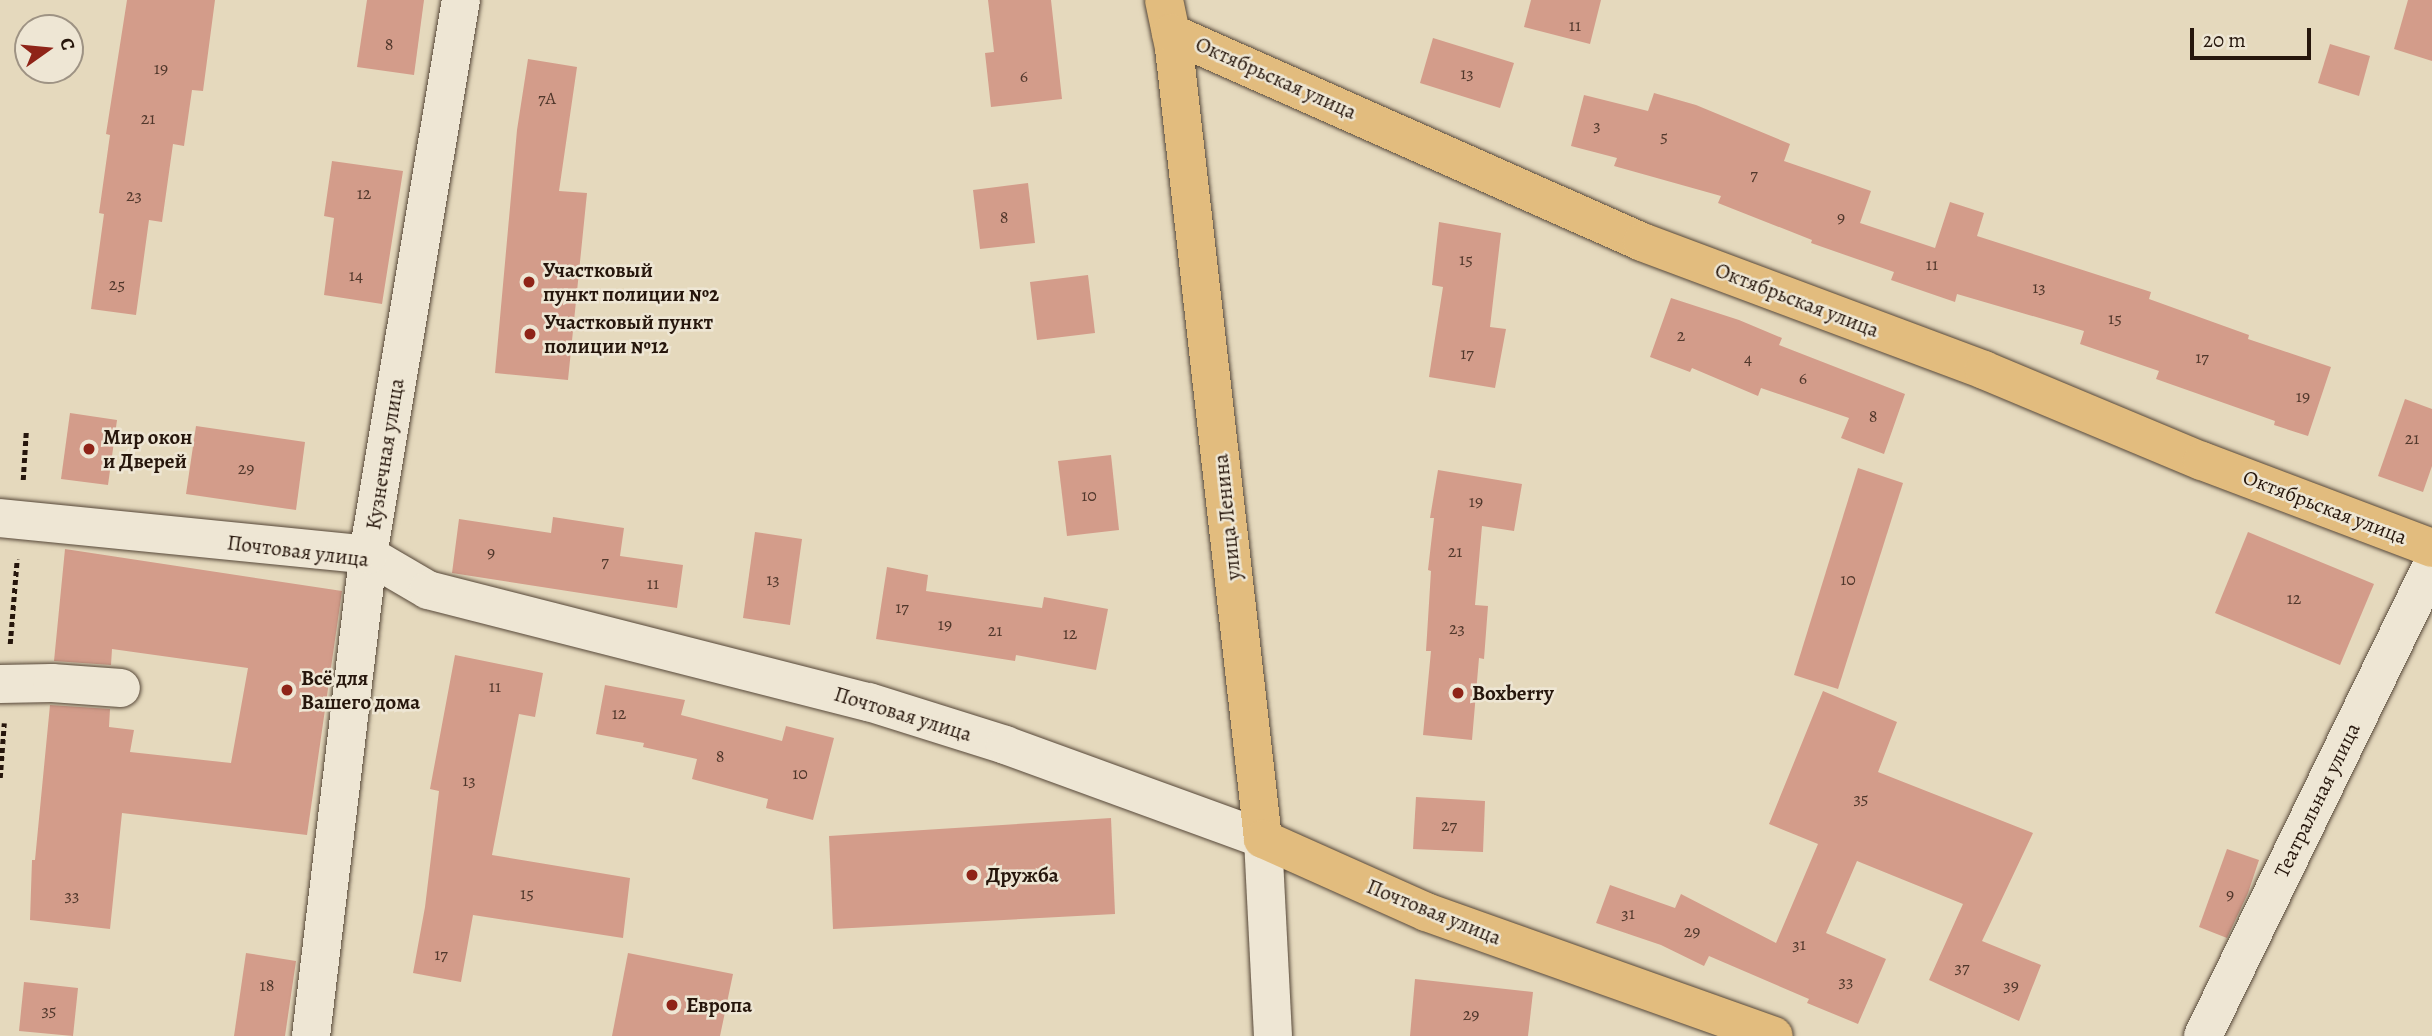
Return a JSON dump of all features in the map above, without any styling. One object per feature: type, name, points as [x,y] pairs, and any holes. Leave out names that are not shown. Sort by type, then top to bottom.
[{"type":"main road","name":"Октябрьская улица","points":[[1167,16],[1642,242],[1984,370],[2202,461],[2432,548]]},
{"type":"main road","name":"улица Ленина","points":[[1167,16],[1263,839]]},
{"type":"main road","name":"Почтовая улица","points":[[1263,839],[1426,912],[1774,1036]]},
{"type":"street","name":"Кузнечная улица","points":[[311,1036],[368,555],[461,0]]},
{"type":"street","name":"Почтовая улица","points":[[10,519],[368,555],[428,590],[869,702],[1005,745],[1263,839]]},
{"type":"street","name":"Театральная улица","points":[[2203,1036],[2432,565]]},
{"type":"street","points":[[4,684],[52,683],[121,688]]},
{"type":"street","name":"улица Ленина","points":[[1263,839],[1273,1036]]},
{"type":"path","points":[[0,778],[10,519],[26,432]]},
{"type":"building","points":[[127,0],[215,0],[203,91],[192,90],[184,146],[173,144],[162,222],[149,220],[136,315],[91,309],[104,214],[99,213],[110,135],[106,134]]},
{"type":"building","points":[[367,0],[424,0],[414,75],[357,67]]},
{"type":"building","points":[[988,0],[1051,0],[1062,99],[991,107],[985,53],[994,52]]},
{"type":"building","points":[[1531,0],[1601,0],[1590,44],[1524,27]]},
{"type":"building","points":[[2408,0],[2432,0],[2432,61],[2394,49]]},
{"type":"building","points":[[1433,38],[1514,63],[1500,108],[1420,83]]},
{"type":"building","points":[[2330,44],[2370,56],[2359,96],[2318,83]]},
{"type":"building","points":[[528,59],[577,67],[559,191],[587,193],[568,380],[495,373],[517,130]]},
{"type":"building","points":[[1654,93],[1696,105],[1790,144],[1784,161],[1871,191],[1860,223],[1935,248],[1950,202],[1984,213],[1977,236],[2151,292],[2149,299],[2249,335],[2248,339],[2331,367],[2308,436],[2274,425],[2275,421],[2156,379],[2159,371],[2080,344],[2084,331],[1957,294],[1955,302],[1891,280],[1894,272],[1811,243],[1812,240],[1718,203],[1721,196],[1614,166],[1617,158],[1571,146],[1584,95],[1648,111]]},
{"type":"building","points":[[332,161],[403,171],[382,304],[324,295],[334,218],[324,216]]},
{"type":"building","points":[[1028,183],[1035,243],[980,249],[973,190]]},
{"type":"building","points":[[1439,222],[1501,233],[1490,327],[1506,329],[1495,388],[1429,377],[1443,287],[1432,285]]},
{"type":"building","points":[[1088,275],[1095,333],[1037,340],[1030,282]]},
{"type":"building","points":[[1671,298],[1739,320],[1782,338],[1779,345],[1905,394],[1884,454],[1841,438],[1849,418],[1761,388],[1758,396],[1692,368],[1690,372],[1650,357]]},
{"type":"building","points":[[2405,399],[2432,409],[2432,466],[2423,492],[2378,476]]},
{"type":"building","name":"Мир окон и Дверей","points":[[70,413],[117,420],[108,485],[61,479]]},
{"type":"building","points":[[196,426],[305,442],[296,510],[186,494]]},
{"type":"building","points":[[1111,455],[1119,530],[1067,536],[1058,461]]},
{"type":"building","points":[[1858,468],[1903,483],[1838,689],[1794,675]]},
{"type":"building","points":[[1438,470],[1522,484],[1514,531],[1482,526],[1475,605],[1488,606],[1484,659],[1479,658],[1472,740],[1423,735],[1431,651],[1426,651],[1431,571],[1428,570],[1434,518],[1430,518]]},
{"type":"building","points":[[553,517],[624,528],[620,556],[683,565],[677,608],[452,573],[459,519],[551,533]]},
{"type":"building","points":[[755,532],[802,539],[790,625],[743,618]]},
{"type":"building","points":[[2248,532],[2374,584],[2340,665],[2215,613]]},
{"type":"building","name":"Всё для Вашего дома","points":[[65,549],[342,591],[307,835],[122,813],[110,929],[30,920],[32,860],[35,860],[50,705],[110,709],[109,727],[134,730],[130,752],[231,763],[248,668],[112,649],[111,665],[54,661]]},
{"type":"building","points":[[887,567],[928,575],[926,591],[1042,608],[1044,597],[1108,609],[1096,670],[1016,655],[1015,661],[876,639]]},
{"type":"building","points":[[455,655],[543,673],[535,717],[519,714],[492,855],[630,878],[623,938],[473,915],[461,982],[413,973],[425,907],[439,791],[430,789]]},
{"type":"building","points":[[605,685],[685,700],[681,715],[782,741],[786,726],[834,738],[813,820],[766,808],[768,799],[692,779],[697,759],[643,747],[644,743],[596,734]]},
{"type":"building","points":[[1823,691],[1897,722],[1878,772],[2033,833],[1982,941],[2041,965],[2019,1021],[1929,980],[1963,904],[1857,861],[1826,933],[1886,959],[1858,1024],[1807,1003],[1809,999],[1709,956],[1704,966],[1661,945],[1596,923],[1610,885],[1675,908],[1681,894],[1776,943],[1818,844],[1769,824]]},
{"type":"building","points":[[1416,797],[1485,801],[1483,852],[1413,849]]},
{"type":"building","name":"Дружба","points":[[1111,818],[1115,914],[833,929],[829,836]]},
{"type":"building","points":[[2227,849],[2259,860],[2248,893],[2227,938],[2199,927]]},
{"type":"building","points":[[246,953],[296,961],[285,1036],[234,1036]]},
{"type":"building","name":"Европа","points":[[628,953],[733,974],[720,1036],[612,1036]]},
{"type":"building","points":[[1415,979],[1533,992],[1528,1036],[1410,1036]]},
{"type":"building","points":[[24,982],[78,988],[73,1036],[19,1031]]},
{"type":"place","name":"Участковый пункт полиции №2","points":[[529,282]]},
{"type":"place","name":"Участковый пункт полиции №12","points":[[530,334]]},
{"type":"place","name":"Мир окон и Дверей","points":[[89,449]]},
{"type":"place","name":"Всё для Вашего дома","points":[[287,690]]},
{"type":"place","name":"Boxberry","points":[[1458,693]]},
{"type":"place","name":"Дружба","points":[[972,875]]},
{"type":"place","name":"Европа","points":[[672,1005]]}]
